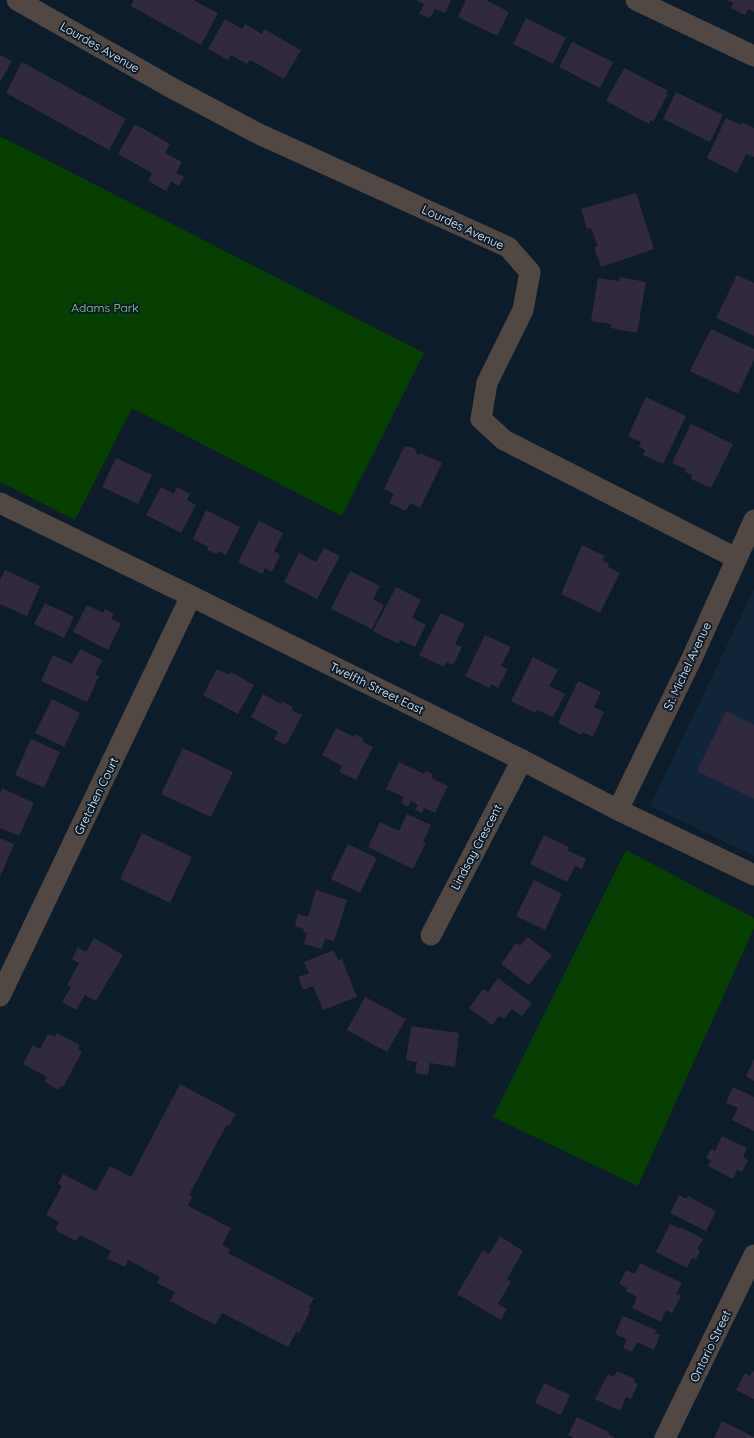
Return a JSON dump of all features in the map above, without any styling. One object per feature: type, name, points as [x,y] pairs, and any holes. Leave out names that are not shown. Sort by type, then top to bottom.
[{"type":"street","name":"Lourdes Avenue","points":[[17,0],[172,88],[257,133],[508,247],[530,272],[523,310],[487,383],[481,418],[504,440],[736,558]]},
{"type":"street","points":[[636,0],[754,56]]},
{"type":"street","name":"Twelfth Street East","points":[[0,503],[522,760],[618,810],[754,875]]},
{"type":"street","name":"St. Michel Avenue","points":[[618,810],[692,658],[754,520]]},
{"type":"street","name":"Gretchen Court","points":[[0,996],[191,596]]},
{"type":"street","name":"Lindsay Crescent","points":[[431,935],[522,760]]},
{"type":"street","name":"Ontario Street","points":[[665,1438],[754,1255]]},
{"type":"shaded area","points":[[754,589],[754,856],[650,806]]},
{"type":"green space","name":"Adams Park","points":[[0,136],[424,353],[342,516],[132,408],[75,520],[0,482]]},
{"type":"green space","points":[[626,850],[754,918],[754,928],[638,1186],[493,1117]]},
{"type":"building","points":[[134,0],[193,0],[218,13],[201,45],[131,6]]},
{"type":"building","points":[[416,0],[451,0],[445,13],[435,9],[430,18],[419,14],[424,4]]},
{"type":"building","points":[[466,0],[486,0],[509,12],[497,36],[458,17]]},
{"type":"building","points":[[727,0],[754,0],[754,12],[748,9],[745,15],[731,8],[733,3]]},
{"type":"building","points":[[526,18],[566,38],[553,64],[513,44]]},
{"type":"building","points":[[225,19],[242,29],[245,24],[262,34],[264,29],[301,50],[284,79],[250,60],[247,64],[231,55],[228,60],[208,49]]},
{"type":"building","points":[[572,42],[613,62],[600,88],[559,67]]},
{"type":"building","points":[[0,55],[12,61],[0,82]]},
{"type":"building","points":[[22,62],[126,119],[109,150],[6,93]]},
{"type":"building","points":[[624,68],[667,90],[666,93],[668,94],[653,122],[651,120],[649,124],[606,101]]},
{"type":"building","points":[[676,92],[723,115],[710,142],[663,119]]},
{"type":"building","points":[[726,118],[741,125],[742,122],[754,128],[754,157],[746,154],[737,173],[707,158]]},
{"type":"building","points":[[135,124],[170,144],[165,153],[182,162],[176,173],[184,177],[179,186],[171,181],[166,191],[148,181],[152,173],[118,154]]},
{"type":"building","points":[[636,193],[654,249],[601,267],[594,248],[598,246],[591,228],[587,229],[581,209]]},
{"type":"building","points":[[737,275],[754,283],[754,336],[716,318]]},
{"type":"building","points":[[620,277],[646,282],[637,333],[611,328],[611,324],[591,321],[598,278],[619,281]]},
{"type":"building","points":[[711,329],[754,349],[754,360],[738,394],[690,371]]},
{"type":"building","points":[[646,397],[686,416],[663,464],[643,455],[645,450],[639,447],[641,442],[628,436]]},
{"type":"building","points":[[691,424],[733,444],[711,488],[691,479],[692,475],[685,472],[686,469],[672,463]]},
{"type":"building","points":[[408,446],[415,449],[416,453],[420,455],[420,453],[442,463],[420,508],[410,503],[406,511],[389,503],[394,494],[384,489],[404,447]]},
{"type":"building","points":[[116,458],[152,475],[138,504],[102,487]]},
{"type":"building","points":[[161,487],[174,494],[177,487],[190,494],[187,500],[196,505],[181,533],[146,515]]},
{"type":"building","points":[[206,510],[240,527],[226,555],[218,551],[217,554],[207,550],[208,547],[193,539]]},
{"type":"building","points":[[259,521],[283,533],[274,551],[280,555],[272,572],[265,568],[262,574],[238,562]]},
{"type":"building","points":[[582,545],[605,556],[602,560],[609,564],[608,567],[620,573],[600,613],[561,594]]},
{"type":"building","points":[[324,548],[340,556],[317,599],[284,582],[299,553],[316,562]]},
{"type":"building","points":[[5,570],[40,586],[27,616],[0,604],[0,580]]},
{"type":"building","points":[[350,571],[380,586],[373,599],[384,605],[372,629],[331,609]]},
{"type":"building","points":[[396,587],[421,600],[412,618],[426,625],[415,647],[400,640],[399,644],[373,631]]},
{"type":"building","points":[[45,603],[74,617],[64,638],[34,624]]},
{"type":"building","points":[[87,605],[103,613],[105,609],[114,614],[111,619],[121,623],[108,650],[73,632]]},
{"type":"building","points":[[441,613],[465,624],[455,644],[462,647],[453,665],[446,662],[444,667],[419,655]]},
{"type":"building","points":[[485,635],[511,647],[501,666],[508,669],[498,688],[491,684],[489,688],[465,676]]},
{"type":"building","points":[[80,649],[102,660],[95,675],[99,676],[87,702],[41,681],[53,655],[72,664]]},
{"type":"building","points":[[533,657],[558,670],[549,686],[565,694],[553,717],[537,710],[535,713],[511,701]]},
{"type":"building","points":[[217,669],[230,675],[231,672],[254,685],[238,714],[203,695]]},
{"type":"building","points":[[578,681],[601,692],[594,707],[604,712],[593,737],[583,732],[582,735],[558,723]]},
{"type":"building","points":[[263,694],[281,704],[282,701],[293,707],[291,710],[302,715],[286,745],[274,739],[278,732],[251,717]]},
{"type":"building","points":[[52,699],[80,713],[64,747],[35,733]]},
{"type":"building","points":[[726,711],[754,725],[754,799],[697,771]]},
{"type":"building","points":[[336,728],[354,737],[355,734],[364,739],[363,742],[373,747],[356,780],[339,772],[342,766],[322,755]]},
{"type":"building","points":[[31,739],[60,752],[44,788],[15,775]]},
{"type":"building","points":[[183,748],[233,772],[211,817],[161,794]]},
{"type":"building","points":[[399,762],[424,774],[426,771],[433,774],[431,778],[448,786],[435,813],[424,808],[422,813],[415,810],[418,805],[411,801],[408,807],[401,803],[404,797],[386,789]]},
{"type":"building","points":[[2,788],[34,803],[19,836],[0,828],[0,793]]},
{"type":"building","points":[[407,814],[431,825],[423,842],[426,843],[413,869],[368,847],[380,822],[399,831]]},
{"type":"building","points":[[142,833],[192,857],[170,903],[120,879]]},
{"type":"building","points":[[544,835],[569,847],[567,850],[586,859],[582,869],[575,866],[567,882],[530,864]]},
{"type":"building","points":[[0,838],[14,844],[0,877]]},
{"type":"building","points":[[348,844],[377,858],[360,893],[331,879]]},
{"type":"building","points":[[534,880],[562,894],[545,930],[516,916]]},
{"type":"building","points":[[316,890],[347,900],[334,941],[325,939],[322,949],[304,944],[307,933],[303,932],[304,929],[295,926],[298,914],[308,917]]},
{"type":"building","points":[[527,937],[552,955],[529,985],[501,964],[516,943],[520,946]]},
{"type":"building","points":[[94,938],[123,955],[96,1001],[85,995],[76,1010],[62,1002],[71,987],[67,985],[79,963],[72,959],[78,947],[86,952]]},
{"type":"building","points":[[334,950],[338,960],[342,959],[357,997],[323,1010],[313,986],[303,990],[298,977],[309,973],[304,962]]},
{"type":"building","points":[[498,978],[532,1003],[522,1016],[512,1009],[504,1019],[499,1016],[492,1025],[469,1008],[483,989],[488,992]]},
{"type":"building","points":[[365,997],[406,1019],[387,1052],[347,1030]]},
{"type":"building","points":[[411,1026],[459,1033],[455,1067],[430,1063],[428,1075],[415,1073],[417,1062],[406,1060]]},
{"type":"building","points":[[57,1033],[80,1045],[78,1050],[82,1052],[63,1087],[61,1086],[59,1090],[44,1082],[47,1077],[23,1064],[33,1045],[40,1049],[48,1034],[55,1037]]},
{"type":"building","points":[[754,1059],[754,1081],[746,1076]]},
{"type":"building","points":[[180,1084],[236,1114],[229,1126],[227,1124],[189,1195],[192,1196],[188,1206],[231,1228],[222,1245],[230,1249],[228,1253],[314,1298],[308,1308],[311,1309],[299,1333],[296,1332],[288,1347],[222,1313],[215,1325],[170,1301],[175,1292],[157,1283],[160,1277],[128,1260],[125,1267],[107,1258],[111,1251],[80,1235],[76,1241],[55,1230],[59,1222],[46,1215],[62,1186],[58,1184],[63,1174],[96,1191],[110,1166],[131,1177]]},
{"type":"building","points":[[733,1087],[754,1097],[754,1131],[732,1120],[738,1108],[726,1103]]},
{"type":"building","points":[[722,1136],[747,1148],[743,1157],[748,1160],[742,1172],[737,1170],[733,1179],[708,1166],[711,1160],[706,1158],[711,1149],[715,1151]]},
{"type":"building","points":[[679,1195],[686,1199],[688,1196],[716,1211],[706,1231],[670,1213]]},
{"type":"building","points":[[670,1224],[680,1229],[681,1227],[703,1239],[697,1250],[700,1251],[696,1260],[692,1258],[687,1268],[656,1252]]},
{"type":"building","points":[[500,1236],[523,1251],[507,1279],[511,1282],[498,1304],[507,1309],[501,1320],[457,1294],[483,1250],[489,1254]]},
{"type":"building","points":[[640,1263],[682,1283],[676,1294],[681,1296],[672,1313],[666,1310],[661,1322],[632,1308],[637,1297],[626,1291],[627,1288],[619,1284],[626,1270],[635,1274]]},
{"type":"building","points":[[623,1316],[656,1330],[655,1333],[660,1335],[654,1350],[637,1342],[632,1352],[623,1348],[627,1339],[615,1334]]},
{"type":"building","points":[[617,1371],[635,1379],[634,1382],[638,1384],[631,1399],[626,1397],[620,1411],[595,1399],[608,1374],[614,1377]]},
{"type":"building","points":[[752,1371],[754,1372],[754,1399],[736,1390],[745,1373],[750,1376]]},
{"type":"building","points":[[544,1383],[570,1395],[561,1415],[535,1403]]},
{"type":"building","points":[[577,1417],[609,1432],[608,1434],[615,1438],[574,1438],[568,1435]]},
{"type":"building","points":[[722,1421],[754,1437],[754,1438],[714,1438]]}]
